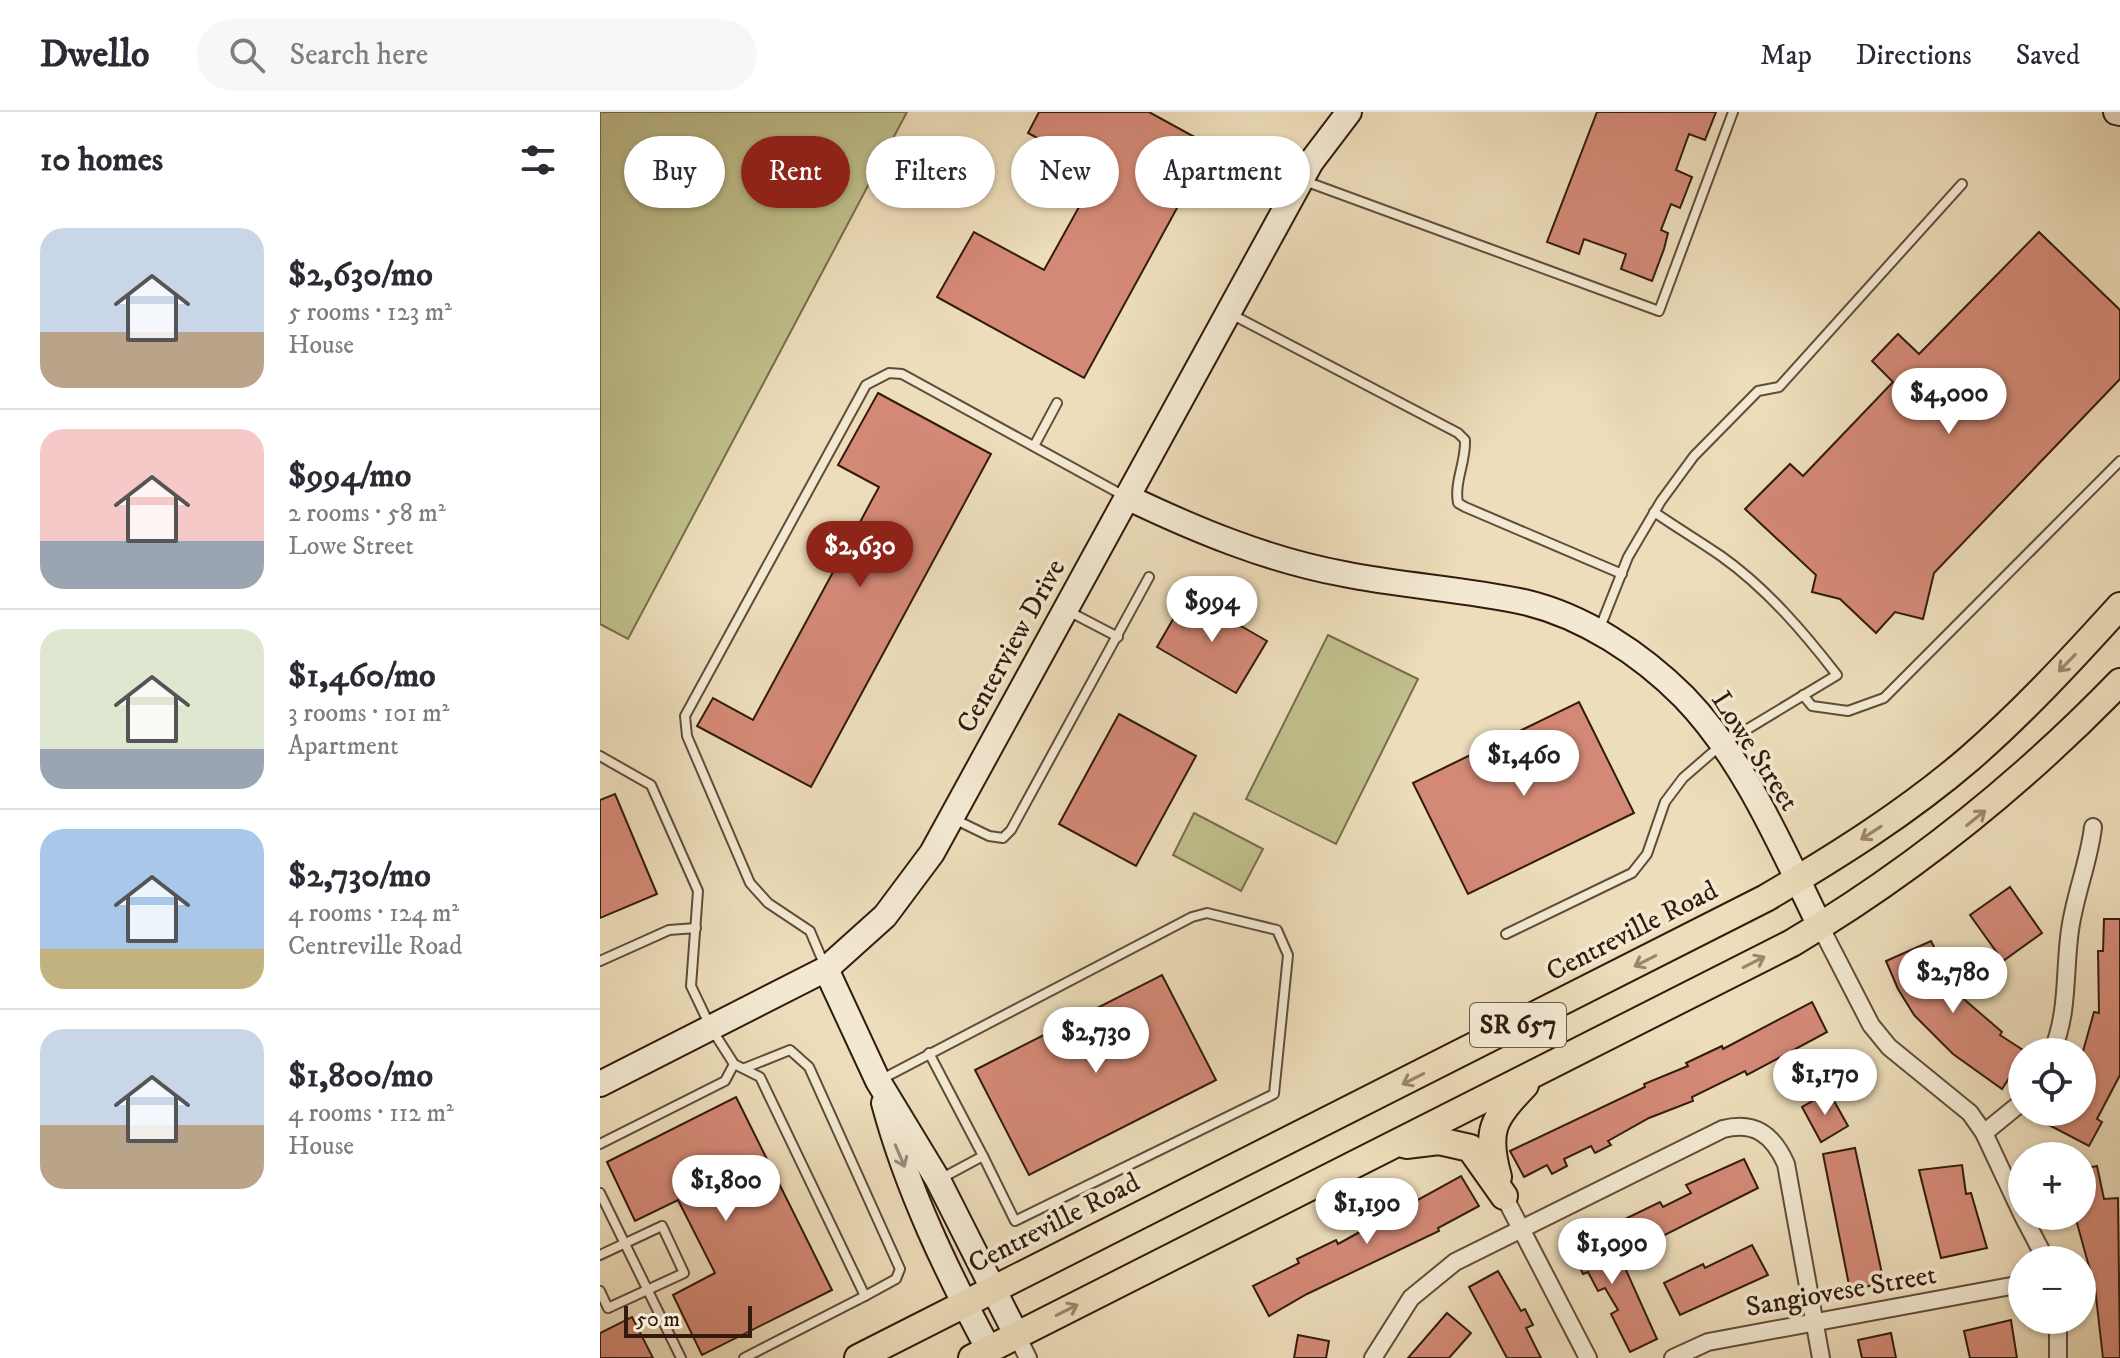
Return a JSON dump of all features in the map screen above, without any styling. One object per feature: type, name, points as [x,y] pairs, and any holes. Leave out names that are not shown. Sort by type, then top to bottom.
[{"type":"main road","name":"Centreville Road","points":[[858,1358],[1522,1023],[1797,880],[1887,822],[1969,759],[2046,686],[2120,606]]},
{"type":"main road","name":"SR 657","points":[[985,1355],[1022,1347],[1382,1150],[1820,926],[1931,853],[1984,811],[2043,759],[2120,682]]},
{"type":"main road","points":[[1504,1196],[1492,1156],[1493,1126],[1535,1074]]},
{"type":"main road","points":[[1382,1150],[1421,1142],[1458,1143],[1479,1158],[1504,1196]]},
{"type":"street","name":"Centerview Drive","points":[[1310,167],[1349,112]]},
{"type":"street","name":"Centerview Drive","points":[[600,1084],[826,969],[893,906],[932,853],[1286,208]]},
{"type":"street","name":"Lowe Street","points":[[1127,497],[1184,525],[1271,556],[1343,574],[1525,602],[1598,631],[1663,677],[1686,699],[1721,745],[1797,880],[1871,1025],[1889,1047],[1970,1113],[1984,1133],[2008,1185]]},
{"type":"street","points":[[2057,1038],[2062,1021],[2071,928],[2087,869],[2093,827]]},
{"type":"street","points":[[826,969],[878,1081],[938,1180],[1022,1347]]},
{"type":"street","points":[[878,1081],[895,1144],[985,1355]]},
{"type":"street","points":[[1984,1133],[2008,1113]]},
{"type":"street","points":[[1373,1358],[1396,1318],[1430,1279],[1455,1262],[1723,1129],[1739,1125],[1752,1127],[1772,1139],[1786,1164],[1821,1358]]},
{"type":"street","points":[[1504,1196],[1588,1358]]},
{"type":"street","name":"Sangiovese Street","points":[[1673,1358],[1708,1342],[2008,1287]]},
{"type":"street","points":[[2058,1334],[2058,1358]]},
{"type":"lane","points":[[1310,183],[1659,311],[1733,112]]},
{"type":"lane","points":[[1598,631],[1622,574],[1654,512],[1694,456],[1758,391],[1779,387],[1962,184]]},
{"type":"lane","points":[[1229,313],[1458,433],[1465,440],[1458,503],[1622,574]]},
{"type":"lane","points":[[826,969],[810,931],[768,903],[750,883],[687,736],[687,710],[870,381],[889,373],[902,374],[1127,497]]},
{"type":"lane","points":[[1034,446],[1057,403]]},
{"type":"lane","points":[[1803,695],[1812,706],[1848,711],[1884,698],[2120,461]]},
{"type":"lane","points":[[1506,934],[1632,873],[1647,854],[1665,802],[1683,778],[1721,745],[1837,675],[1787,613],[1722,557],[1654,512]]},
{"type":"lane","points":[[952,817],[989,836],[1003,838],[1011,830],[1149,577]]},
{"type":"lane","points":[[1066,609],[1118,637]]},
{"type":"lane","points":[[600,756],[651,785],[698,891],[691,986],[711,1028],[734,1064],[760,1077],[865,1296]]},
{"type":"lane","points":[[878,1081],[929,1053],[1200,915],[1207,913],[1270,927],[1284,940],[1288,955],[1274,1094],[1015,1221],[929,1053]]},
{"type":"lane","points":[[600,961],[669,930],[696,928]]},
{"type":"lane","points":[[744,1358],[896,1279],[900,1269],[809,1067],[800,1055],[790,1050],[745,1068]]},
{"type":"lane","points":[[600,1144],[725,1081],[734,1064]]},
{"type":"lane","points":[[938,1180],[983,1156]]},
{"type":"lane","points":[[600,1193],[681,1358]]},
{"type":"lane","points":[[600,1255],[662,1226],[684,1273],[608,1308],[600,1291]]},
{"type":"green space","points":[[600,112],[907,112],[894,136],[866,136],[866,189],[628,639],[600,624]]},
{"type":"green space","points":[[1328,635],[1418,679],[1336,844],[1246,799]]},
{"type":"green space","points":[[1194,813],[1263,849],[1241,891],[1173,855]]},
{"type":"building","points":[[1039,112],[1149,112],[1193,136],[1135,136],[1135,208],[1177,208],[1084,378],[937,297],[974,232],[1044,270],[1078,208],[1119,208],[1119,136],[1034,136],[1028,133]]},
{"type":"building","points":[[1597,112],[1716,112],[1705,140],[1689,134],[1676,170],[1692,177],[1680,208],[1671,204],[1661,230],[1668,233],[1652,281],[1621,269],[1626,254],[1584,239],[1579,254],[1547,242]]},
{"type":"building","points":[[2039,232],[2120,310],[2120,379],[1934,573],[1923,619],[1895,612],[1876,633],[1840,599],[1812,592],[1816,575],[1745,509],[1790,464],[1803,476],[1893,382],[1872,361],[1898,334],[1919,354]]},
{"type":"building","points":[[878,393],[991,454],[811,787],[697,726],[713,698],[753,720],[879,487],[838,465]]},
{"type":"building","points":[[1187,595],[1267,641],[1236,693],[1157,647]]},
{"type":"building","points":[[1579,702],[1634,813],[1468,894],[1413,783]]},
{"type":"building","points":[[1119,714],[1196,756],[1136,866],[1059,824]]},
{"type":"building","points":[[615,794],[657,894],[600,918],[600,800]]},
{"type":"building","points":[[2010,887],[2042,933],[2003,961],[1970,915]]},
{"type":"building","points":[[2104,919],[2120,919],[2120,1075],[2097,1119],[2102,1122],[2091,1142],[2081,1142],[2051,1126],[2096,1126],[2096,1038],[2087,1038],[2094,1012],[2099,1013],[2098,951],[2103,951]]},
{"type":"building","points":[[1931,941],[1958,994],[2008,1040],[2008,1080],[2002,1089],[1953,1054],[1914,1015],[1886,961]]},
{"type":"building","points":[[1162,975],[1216,1080],[1029,1175],[975,1070]]},
{"type":"building","points":[[1812,1002],[1827,1032],[1747,1075],[1745,1071],[1692,1097],[1693,1101],[1649,1118],[1608,1141],[1611,1145],[1595,1153],[1591,1146],[1564,1159],[1567,1166],[1552,1174],[1547,1165],[1524,1177],[1510,1151],[1645,1087],[1644,1084],[1688,1066],[1686,1063],[1722,1046],[1723,1049]]},
{"type":"building","points":[[1829,1092],[1848,1126],[1821,1142],[1802,1107]]},
{"type":"building","points":[[736,1097],[832,1290],[702,1355],[673,1295],[715,1273],[678,1200],[635,1221],[607,1162]]},
{"type":"building","points":[[1855,1148],[1884,1283],[1850,1290],[1823,1154]]},
{"type":"building","points":[[1744,1159],[1758,1188],[1639,1248],[1625,1219],[1660,1202],[1663,1207],[1691,1193],[1686,1185]]},
{"type":"building","points":[[1962,1165],[1966,1194],[1971,1193],[1987,1248],[1941,1258],[1919,1170]]},
{"type":"building","points":[[2096,1166],[2104,1199],[2118,1198],[2120,1358],[2103,1358],[2096,1297],[2096,1246],[2083,1246],[2079,1230],[2096,1230]]},
{"type":"building","points":[[1461,1176],[1479,1206],[1438,1228],[1439,1231],[1307,1294],[1269,1316],[1253,1286],[1299,1263],[1297,1259],[1336,1240],[1338,1244]]},
{"type":"building","points":[[1592,1222],[1613,1264],[1621,1259],[1657,1339],[1630,1352],[1611,1314],[1618,1310],[1605,1288],[1598,1291],[1588,1272],[1583,1274],[1564,1236]]},
{"type":"building","points":[[1752,1245],[1768,1275],[1680,1315],[1664,1283],[1703,1264],[1705,1268]]},
{"type":"building","points":[[1498,1271],[1521,1311],[1525,1309],[1533,1325],[1526,1328],[1541,1358],[1507,1358],[1469,1287]]},
{"type":"building","points":[[1447,1313],[1471,1333],[1449,1358],[1408,1358]]},
{"type":"building","points":[[632,1317],[653,1358],[600,1358],[600,1333]]},
{"type":"building","points":[[2008,1321],[2008,1334],[2013,1334],[2017,1358],[1970,1358],[1964,1331]]},
{"type":"building","points":[[1891,1333],[1896,1358],[1862,1358],[1858,1340]]},
{"type":"building","points":[[1298,1335],[1329,1341],[1326,1358],[1294,1358]]}]
